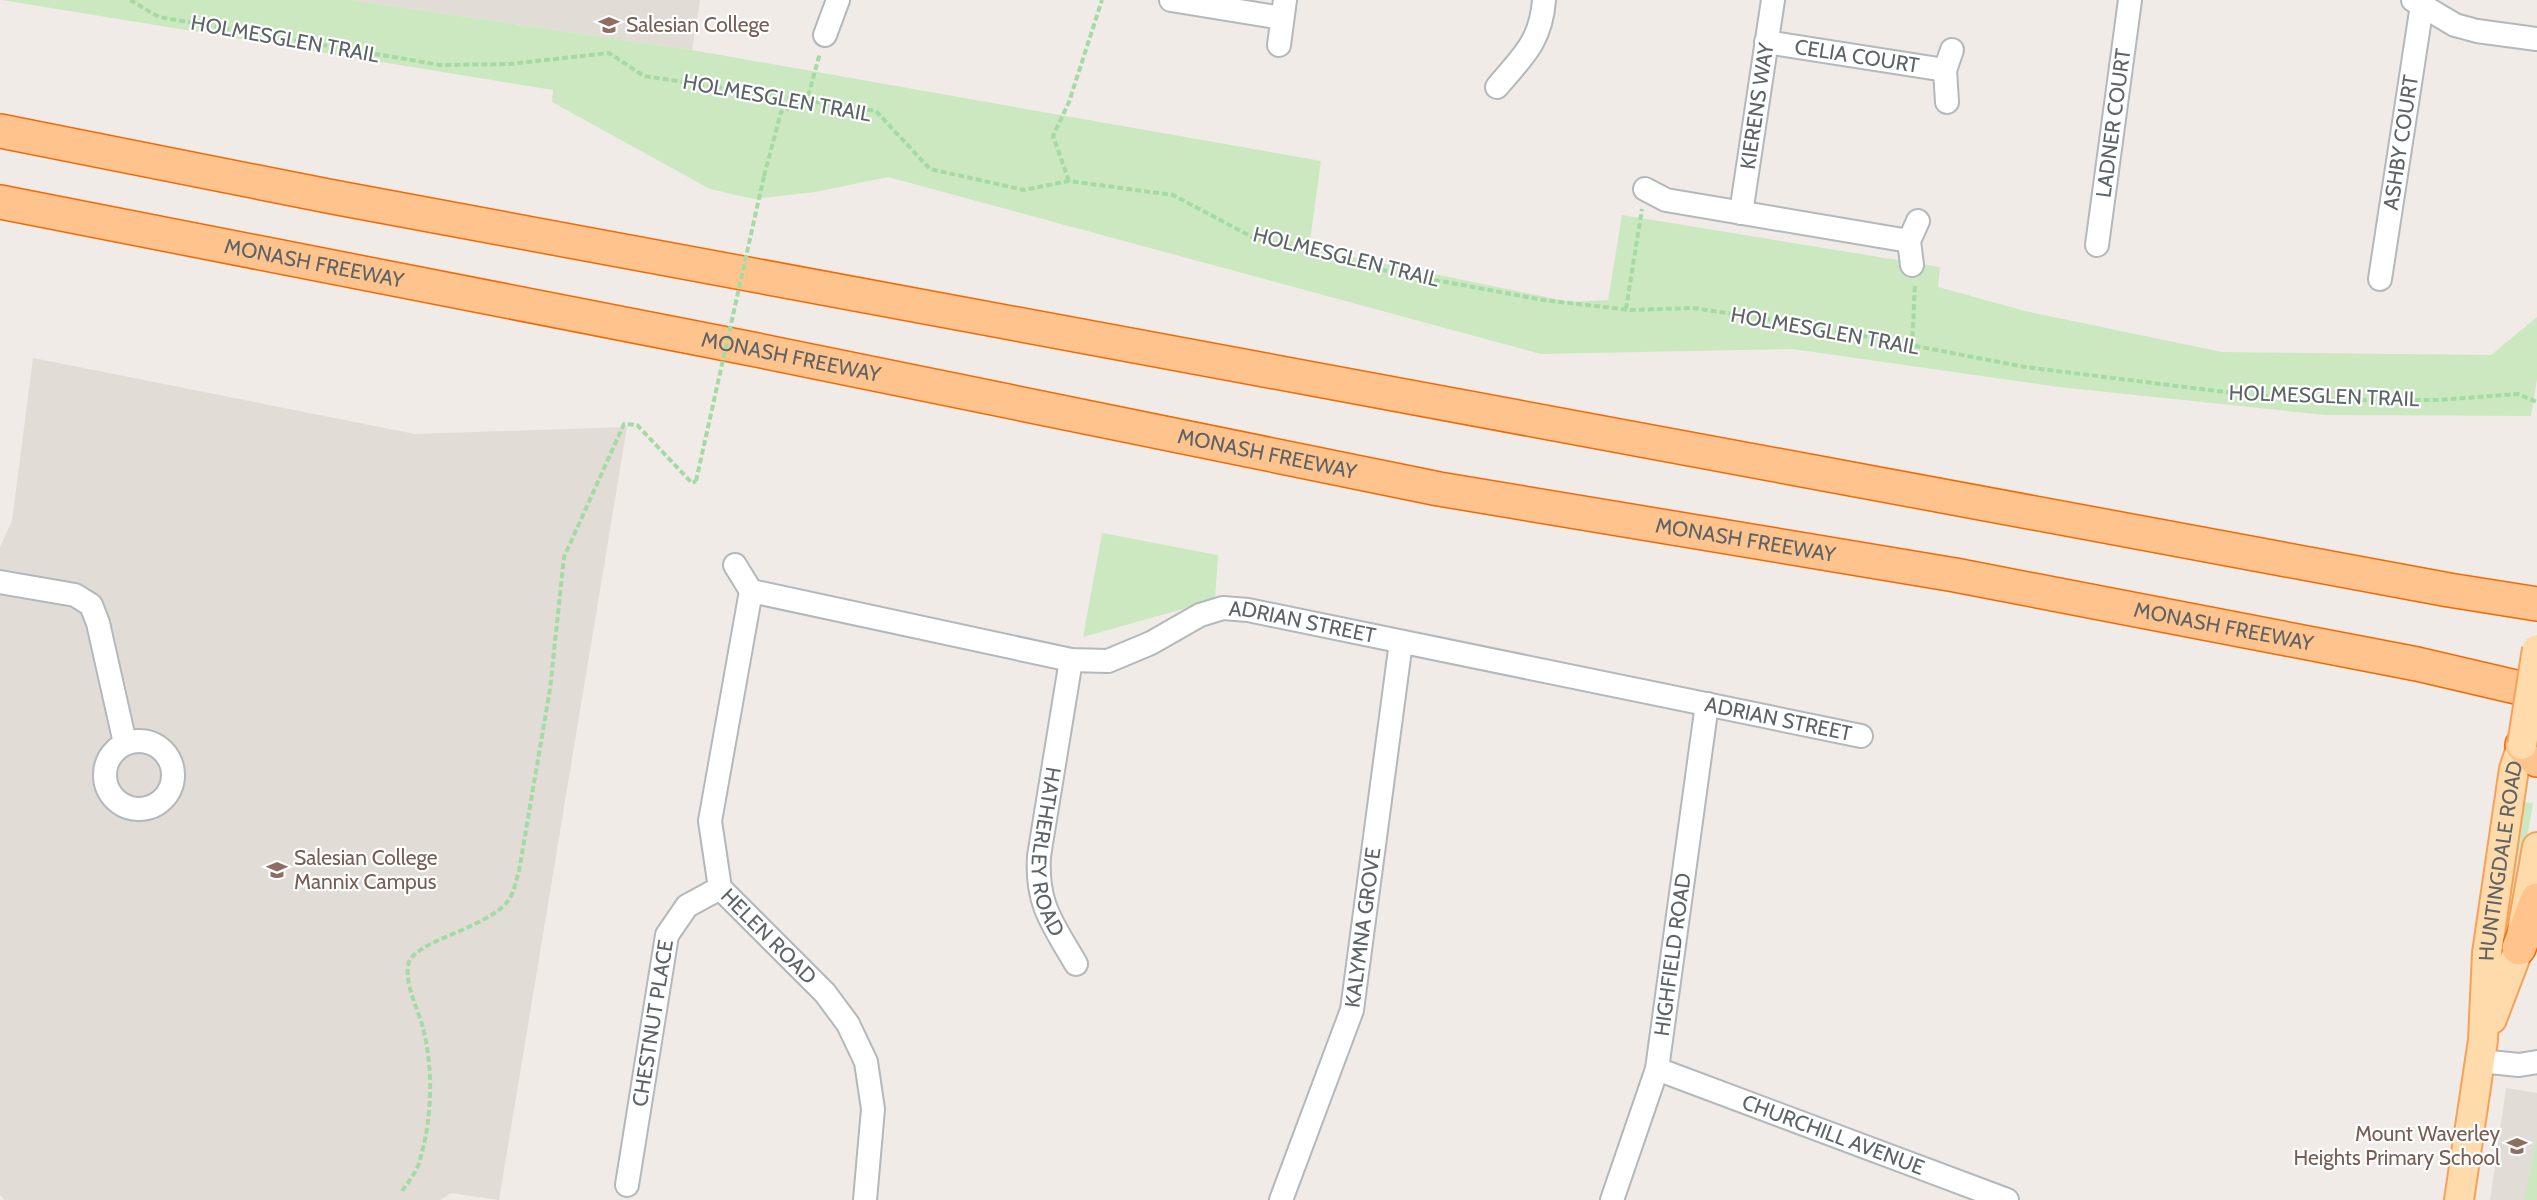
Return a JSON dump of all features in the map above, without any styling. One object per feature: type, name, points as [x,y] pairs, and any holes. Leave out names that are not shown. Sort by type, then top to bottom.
[{"type":"highway","points":[[0,131],[345,199],[2449,590],[2537,604]]},
{"type":"highway","name":"MONASH FREEWAY","points":[[0,202],[740,347],[1439,489],[1955,575],[2417,664],[2537,692]]},
{"type":"highway","points":[[2518,948],[2537,900]]},
{"type":"main road","name":"HUNTINGDALE ROAD","points":[[2459,1200],[2481,1051],[2487,953],[2514,769],[2530,752],[2537,649]]},
{"type":"main road","name":"HUNTINGDALE ROAD","points":[[2481,1051],[2518,948],[2537,847]]},
{"type":"street","points":[[825,35],[838,0]]},
{"type":"street","points":[[1171,0],[1284,9],[1279,45]]},
{"type":"street","points":[[1497,87],[1538,33],[1544,0]]},
{"type":"street","name":"KIERENS WAY","points":[[1741,213],[1773,0]]},
{"type":"street","name":"LADNER COURT","points":[[2097,245],[2130,0]]},
{"type":"street","points":[[2417,2],[2455,25],[2477,31],[2537,39]]},
{"type":"street","name":"ASHBY COURT","points":[[2380,279],[2417,2]]},
{"type":"street","name":"CELIA COURT","points":[[1767,42],[1949,60],[1947,102]]},
{"type":"street","points":[[1645,189],[1666,200],[1909,241]]},
{"type":"street","points":[[1912,265],[1909,241],[1918,220]]},
{"type":"street","points":[[735,566],[751,591]]},
{"type":"street","points":[[0,582],[75,595],[91,605],[98,623],[125,743]]},
{"type":"street","name":"ADRIAN STREET","points":[[751,591],[1071,660],[1108,661],[1151,643],[1200,615],[1223,609],[1248,610],[1861,736]]},
{"type":"street","name":"HELEN ROAD","points":[[751,591],[710,821],[720,888],[825,993],[848,1024],[862,1053],[866,1062],[873,1109],[865,1200]]},
{"type":"street","name":"KALYMNA GROVE","points":[[1281,1200],[1352,1010],[1401,642]]},
{"type":"street","name":"HATHERLEY ROAD","points":[[1071,660],[1041,845],[1038,881],[1044,908],[1076,964]]},
{"type":"street","name":"HIGHFIELD ROAD","points":[[1612,1200],[1657,1069],[1707,704]]},
{"type":"street","name":"CHESTNUT PLACE","points":[[627,1185],[668,934],[687,906],[720,888]]},
{"type":"street","points":[[2481,1051],[2519,1065],[2537,1062]]},
{"type":"street","name":"CHURCHILL AVENUE","points":[[1657,1069],[2007,1200]]},
{"type":"path","name":"HOLMESGLEN TRAIL","points":[[130,0],[159,17],[440,65],[510,64],[609,53],[644,76],[876,111],[930,169],[1024,190],[1069,181],[1173,195],[1254,238],[1387,271],[1543,300],[1626,309],[1693,308],[1801,324],[2025,367],[2172,387],[2287,398],[2437,400],[2518,394],[2537,402]]},
{"type":"path","points":[[1069,181],[1053,136],[1069,102],[1102,0]]},
{"type":"path","points":[[402,1191],[419,1165],[429,1108],[431,1072],[423,1030],[407,975],[410,959],[422,947],[475,926],[493,916],[510,899],[519,871],[550,689],[564,557],[624,424],[637,425],[692,483],[696,481],[764,176],[781,112],[807,100],[825,35]]},
{"type":"path","points":[[1626,309],[1645,189]]},
{"type":"path","points":[[1912,265],[1915,289],[1912,346]]},
{"type":"shaded area","name":"Salesian College","points":[[351,0],[700,0],[692,50]]},
{"type":"shaded area","name":"Salesian College Mannix Campus","points":[[33,358],[415,434],[627,427],[499,1200],[451,1193],[440,1200],[5,1200],[0,1195],[0,547],[12,521]]},
{"type":"shaded area","name":"Mount Waverley Heights Primary School","points":[[2506,1088],[2537,1093],[2537,1200],[2490,1200]]},
{"type":"green space","points":[[2,0],[351,0],[692,50],[1321,161],[1309,248],[1570,302],[1608,300],[1622,215],[1940,267],[1938,287],[2025,311],[2222,352],[2491,355],[2537,317],[2537,379],[2531,416],[2325,415],[2059,387],[1792,349],[1541,354],[888,177],[815,192],[754,199],[710,189],[552,102],[553,90]]},
{"type":"green space","points":[[1102,533],[1218,555],[1215,600],[1083,637]]},
{"type":"green space","points":[[2522,802],[2533,803],[2510,939],[2505,951],[2503,938]]},
{"type":"green space","points":[[2537,1137],[2537,1200],[2524,1200]]},
{"type":"place","name":"Salesian College","points":[[609,25]]},
{"type":"place","name":"Salesian College Mannix Campus","points":[[277,870]]},
{"type":"place","name":"Mount Waverley Heights Primary School","points":[[2517,1146]]}]
